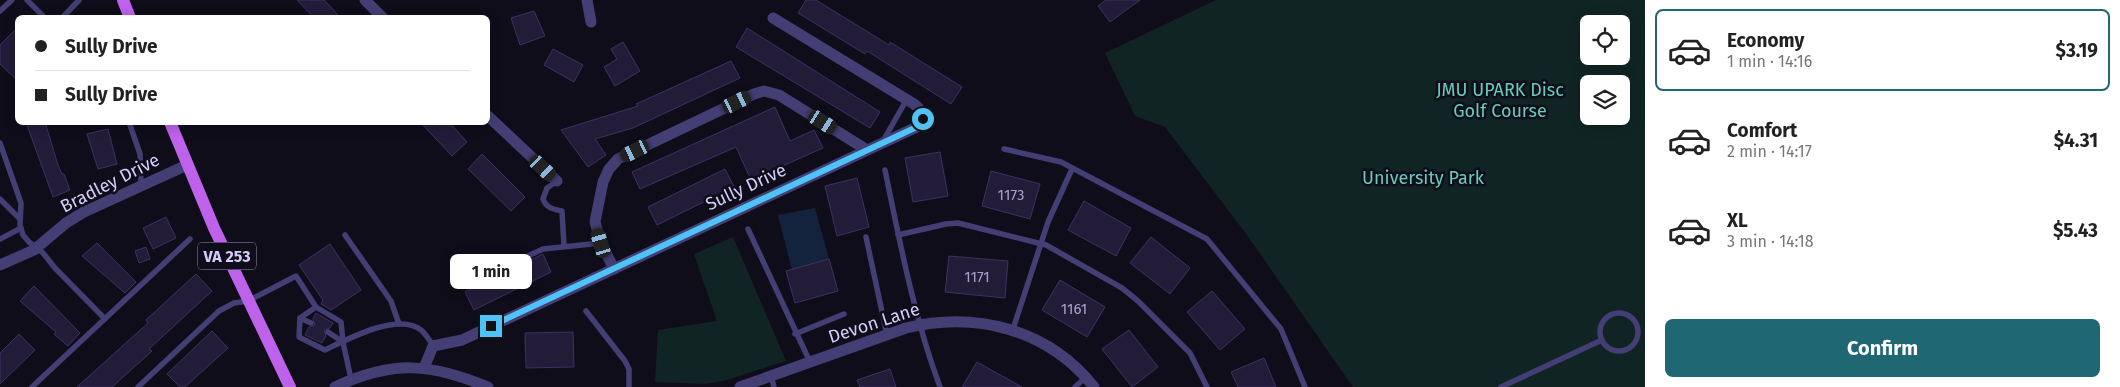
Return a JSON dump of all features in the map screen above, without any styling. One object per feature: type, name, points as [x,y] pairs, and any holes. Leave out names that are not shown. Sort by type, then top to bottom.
[{"type":"main road","points":[[124,0],[129,15]]},
{"type":"main road","name":"VA 253","points":[[171,125],[186,165],[248,301],[290,387]]},
{"type":"street","points":[[365,0],[380,15]]},
{"type":"street","points":[[587,0],[590,22]]},
{"type":"street","name":"Sully Drive","points":[[433,346],[462,340],[921,125],[923,119],[921,109],[773,18]]},
{"type":"street","points":[[614,269],[601,243],[595,222],[603,182],[609,169],[618,159],[754,94],[764,91],[779,95],[867,150]]},
{"type":"street","points":[[490,118],[557,181]]},
{"type":"street","name":"Bradley Drive","points":[[0,266],[36,248],[78,215],[186,165]]},
{"type":"street","name":"Devon Lane","points":[[740,387],[773,382],[810,362],[920,325],[961,321],[993,324],[1013,329],[1049,347],[1067,360],[1094,387]]},
{"type":"street","points":[[424,368],[433,346]]},
{"type":"street","points":[[334,387],[352,379],[392,368],[424,368],[460,375],[488,387]]},
{"type":"lane","points":[[0,11],[12,0]]},
{"type":"lane","points":[[26,0],[42,15]]},
{"type":"lane","points":[[65,15],[79,0]]},
{"type":"lane","points":[[882,143],[907,99]]},
{"type":"lane","points":[[130,125],[140,154],[141,185]]},
{"type":"lane","points":[[0,144],[20,203],[21,228],[25,238],[105,319]]},
{"type":"lane","points":[[1004,149],[1053,159],[1207,239],[1281,329],[1305,387]]},
{"type":"lane","points":[[1013,329],[1040,244],[1072,169]]},
{"type":"lane","points":[[885,170],[898,235],[920,325],[940,387]]},
{"type":"lane","points":[[557,181],[547,188],[542,199],[549,208],[562,211],[564,246]]},
{"type":"lane","points":[[0,199],[20,219]]},
{"type":"lane","points":[[898,235],[946,224],[958,224],[1040,244],[1065,254],[1134,297],[1190,352],[1207,387]]},
{"type":"lane","points":[[0,239],[21,228]]},
{"type":"lane","points":[[748,229],[795,334],[810,362]]},
{"type":"lane","points":[[345,235],[391,301],[399,324]]},
{"type":"lane","points":[[866,236],[888,335]]},
{"type":"lane","points":[[32,387],[190,239]]},
{"type":"lane","points":[[470,282],[543,249],[601,243]]},
{"type":"lane","points":[[138,387],[219,311],[234,303],[248,301],[296,276],[316,306],[341,322],[343,342],[352,379]]},
{"type":"lane","points":[[300,318],[316,306]]},
{"type":"lane","points":[[586,311],[625,361],[629,374],[628,387]]},
{"type":"lane","points":[[1622,313],[1636,323],[1638,335],[1632,345],[1627,348],[1616,350],[1605,345],[1602,340],[1600,329],[1605,318],[1610,315],[1622,313]]},
{"type":"lane","points":[[795,334],[844,314]]},
{"type":"lane","points":[[300,318],[299,337],[325,350],[393,323],[409,324],[422,330],[433,346]]},
{"type":"lane","points":[[300,318],[311,323]]},
{"type":"lane","points":[[328,332],[343,342]]},
{"type":"lane","points":[[1501,387],[1602,340]]},
{"type":"lane","points":[[1075,387],[1086,378]]},
{"type":"green space","name":"University Park","points":[[1216,0],[1645,0],[1645,387],[1353,387],[1247,235],[1165,127],[1135,116],[1105,53]]},
{"type":"green space","points":[[733,237],[786,361],[723,381],[705,384],[655,382],[658,330],[717,321],[694,254]]},
{"type":"water","points":[[815,208],[829,259],[792,270],[778,215]]},
{"type":"building","points":[[297,0],[324,0],[338,15],[311,15]]},
{"type":"building","points":[[806,0],[816,0],[889,45],[890,42],[962,87],[951,104],[867,51],[865,54],[798,13]]},
{"type":"building","points":[[1106,0],[1140,0],[1110,22],[1098,6]]},
{"type":"building","points":[[534,11],[545,36],[520,45],[511,18]]},
{"type":"building","points":[[747,28],[880,112],[870,128],[736,47]]},
{"type":"building","points":[[15,30],[15,78],[0,64],[0,45]]},
{"type":"building","points":[[623,42],[640,71],[615,86],[604,67],[617,59],[611,49]]},
{"type":"building","points":[[553,49],[583,65],[574,82],[544,65]]},
{"type":"building","points":[[731,61],[740,78],[633,128],[595,139],[606,155],[588,167],[561,130],[638,106],[636,104]]},
{"type":"building","points":[[775,107],[790,141],[814,130],[823,148],[751,180],[736,147],[640,189],[632,172]]},
{"type":"building","points":[[27,125],[46,125],[58,165],[62,174],[64,174],[70,190],[53,197]]},
{"type":"building","points":[[423,125],[452,125],[467,142],[452,156]]},
{"type":"building","points":[[108,129],[117,164],[98,169],[87,134]]},
{"type":"building","points":[[940,152],[948,196],[913,202],[905,158]]},
{"type":"building","points":[[482,154],[525,197],[511,211],[468,169]]},
{"type":"building","points":[[725,169],[734,187],[657,225],[648,207]]},
{"type":"building","points":[[991,171],[1040,184],[1030,219],[982,206]]},
{"type":"building","points":[[857,178],[869,227],[837,236],[825,186]]},
{"type":"building","points":[[1084,201],[1131,228],[1116,256],[1068,230]]},
{"type":"building","points":[[166,217],[176,238],[153,249],[143,228]]},
{"type":"building","points":[[1151,237],[1190,268],[1170,294],[1130,263]]},
{"type":"building","points":[[97,243],[136,282],[125,293],[82,256]]},
{"type":"building","points":[[330,244],[361,290],[331,310],[321,304],[323,300],[299,265]]},
{"type":"building","points":[[146,247],[150,259],[139,263],[135,251]]},
{"type":"building","points":[[543,254],[551,272],[474,310],[465,292]]},
{"type":"building","points":[[949,256],[1008,261],[1005,298],[945,292]]},
{"type":"building","points":[[829,259],[838,291],[795,303],[786,271]]},
{"type":"building","points":[[196,274],[212,291],[149,349],[152,351],[112,387],[77,387],[148,323],[146,320]]},
{"type":"building","points":[[1060,280],[1105,307],[1087,337],[1042,310]]},
{"type":"building","points":[[34,286],[80,333],[68,346],[54,334],[56,332],[20,301]]},
{"type":"building","points":[[1212,291],[1245,329],[1220,350],[1187,312]]},
{"type":"building","points":[[316,313],[333,323],[330,328],[324,330],[326,336],[322,343],[305,335],[309,327],[315,325],[313,319]]},
{"type":"building","points":[[1129,330],[1158,367],[1132,387],[1102,349]]},
{"type":"building","points":[[212,331],[228,348],[185,387],[180,387],[167,374]]},
{"type":"building","points":[[573,332],[574,367],[526,368],[525,333]]},
{"type":"building","points":[[19,334],[35,350],[0,384],[0,353]]},
{"type":"building","points":[[1264,358],[1276,387],[1238,387],[1231,372]]},
{"type":"building","points":[[977,362],[1022,387],[962,387]]},
{"type":"building","points":[[890,369],[896,387],[860,387],[857,380]]},
{"type":"route","points":[[491,326],[921,125],[923,119]]},
{"type":"park label","name":"JMU UPARK Disc Golf Course","points":[[1500,100]]}]
